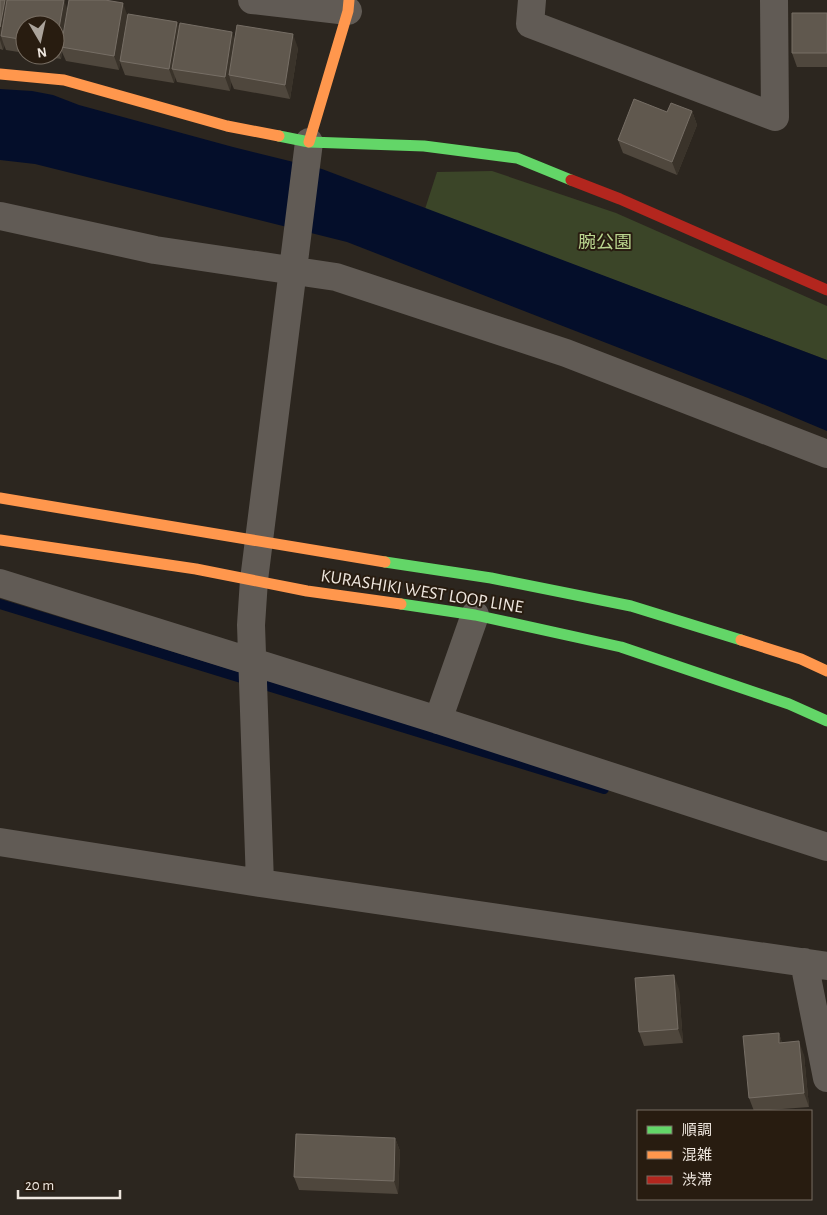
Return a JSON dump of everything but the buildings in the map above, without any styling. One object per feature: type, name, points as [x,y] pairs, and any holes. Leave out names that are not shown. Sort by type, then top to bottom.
[{"type":"main road","points":[[308,142],[348,6]]},
{"type":"main road","points":[[0,74],[64,80],[227,126],[308,142],[424,146],[517,158],[620,199],[827,290]]},
{"type":"main road","name":"KURASHIKI WEST LOOP LINE","points":[[0,498],[258,542],[491,578],[631,606],[801,658],[827,671]]},
{"type":"main road","name":"KURASHIKI WEST LOOP LINE","points":[[0,540],[196,569],[307,591],[475,615],[621,647],[789,704],[827,721]]},
{"type":"street","points":[[252,0],[348,6]]},
{"type":"street","points":[[532,0],[530,24],[775,117],[774,0]]},
{"type":"street","points":[[260,883],[251,626],[258,542],[308,142]]},
{"type":"street","points":[[0,216],[155,250],[292,272],[336,277],[566,353],[827,454]]},
{"type":"street","points":[[0,584],[438,720],[827,847]]},
{"type":"street","points":[[438,720],[475,615]]},
{"type":"street","points":[[0,842],[260,883],[816,964],[827,1078]]},
{"type":"green space","name":"腕公園","points":[[492,171],[616,213],[827,306],[827,360],[425,209],[437,172]]},
{"type":"water","points":[[0,89],[32,91],[53,95],[79,105],[322,169],[827,360],[827,431],[748,398],[347,242],[35,164],[0,160]]},
{"type":"waterway","points":[[0,604],[604,789]]},
{"type":"traffic: fast","points":[[279,136],[309,142],[424,146],[517,158],[571,180]]},
{"type":"traffic: fast","points":[[385,562],[491,578],[631,606],[741,640]]},
{"type":"traffic: fast","points":[[401,604],[475,615],[621,647],[789,704],[827,721]]},
{"type":"traffic: slow","points":[[309,142],[348,11],[349,0]]},
{"type":"traffic: slow","points":[[0,74],[64,80],[227,126],[279,136]]},
{"type":"traffic: slow","points":[[0,498],[385,562]]},
{"type":"traffic: slow","points":[[0,540],[196,569],[307,591],[401,604]]},
{"type":"traffic: slow","points":[[741,640],[801,659],[827,671]]},
{"type":"traffic: jam","points":[[571,180],[620,199],[827,290]]}]
